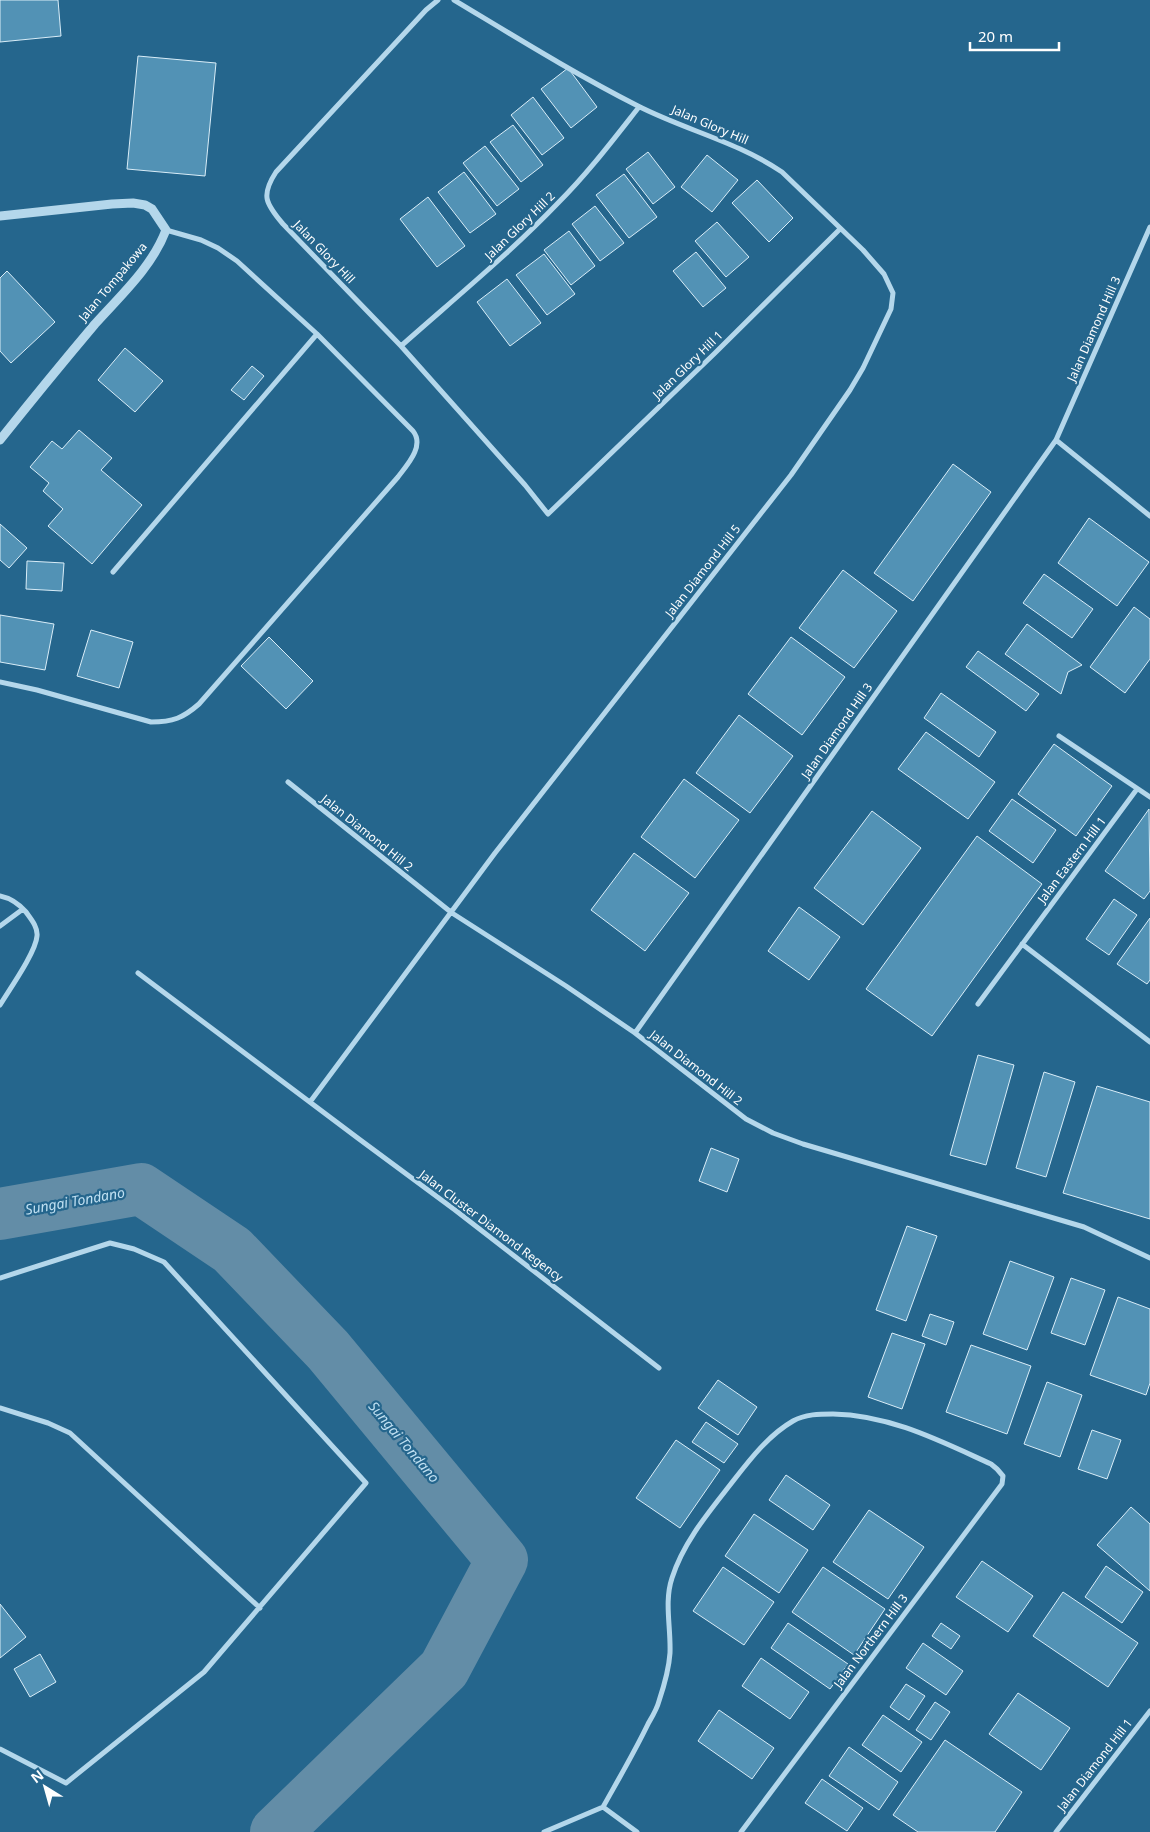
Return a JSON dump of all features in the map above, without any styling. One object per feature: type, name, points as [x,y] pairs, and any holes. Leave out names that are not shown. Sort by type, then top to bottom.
[{"type":"street","name":"Jalan Glory Hill","points":[[438,0],[426,10],[276,172],[266,189],[266,199],[271,210],[400,346],[525,485],[548,514]]},
{"type":"street","name":"Jalan Glory Hill","points":[[454,0],[639,107],[747,151],[770,164],[782,172],[840,229]]},
{"type":"street","name":"Jalan Glory Hill 2","points":[[400,346],[502,258],[560,202],[590,169],[639,107]]},
{"type":"street","points":[[0,216],[133,203],[152,209],[166,230],[201,240],[237,260],[317,334],[413,431],[418,440],[408,464],[398,477],[199,704],[182,717],[169,722],[151,722],[52,694],[0,682]]},
{"type":"street","name":"Jalan Diamond Hill 3","points":[[635,1033],[1056,440],[1150,226]]},
{"type":"street","name":"Jalan Glory Hill 1","points":[[548,514],[840,229]]},
{"type":"street","name":"Jalan Diamond Hill 5","points":[[452,913],[494,853],[791,475],[828,424],[863,368],[891,309],[893,293],[890,283],[884,274],[840,229]]},
{"type":"street","name":"Jalan Tompakowa","points":[[0,440],[52,375],[142,271],[158,249],[166,230]]},
{"type":"street","points":[[113,572],[317,334]]},
{"type":"street","points":[[1056,440],[1150,516]]},
{"type":"street","points":[[1059,736],[1150,797]]},
{"type":"street","name":"Jalan Diamond Hill 2","points":[[288,782],[452,913],[635,1033],[746,1119],[773,1133],[803,1144],[1084,1228],[1150,1258]]},
{"type":"street","name":"Jalan Eastern Hill 1","points":[[978,1004],[1137,788]]},
{"type":"street","points":[[0,896],[8,898],[23,909],[34,923],[37,936],[33,950],[0,1005]]},
{"type":"street","points":[[0,926],[23,909]]},
{"type":"street","points":[[310,1102],[367,1023],[452,913]]},
{"type":"street","points":[[1022,944],[1150,1042]]},
{"type":"street","name":"Jalan Cluster Diamond Regency","points":[[138,973],[358,1140],[455,1210],[659,1368]]},
{"type":"street","points":[[0,1278],[110,1243],[134,1249],[164,1262],[366,1483],[204,1672],[66,1782],[0,1749]]},
{"type":"street","points":[[0,1408],[48,1423],[70,1433],[260,1608]]},
{"type":"street","name":"Jalan Northern Hill 3","points":[[603,1807],[638,1745],[659,1702],[670,1653],[668,1599],[672,1578],[680,1559],[690,1539],[713,1506],[758,1450],[776,1433],[794,1420],[809,1415],[846,1414],[891,1422],[930,1436],[990,1464],[1003,1476],[1002,1484],[741,1832]]},
{"type":"street","name":"Jalan Diamond Hill 1","points":[[1056,1832],[1150,1711]]},
{"type":"street","points":[[544,1832],[603,1807],[637,1832]]},
{"type":"building","points":[[0,0],[58,0],[61,36],[0,42]]},
{"type":"building","points":[[138,56],[216,63],[205,176],[127,169]]},
{"type":"building","points":[[568,68],[597,107],[571,128],[541,89]]},
{"type":"building","points":[[533,97],[564,138],[542,155],[511,115]]},
{"type":"building","points":[[513,125],[543,165],[521,182],[490,142]]},
{"type":"building","points":[[485,146],[519,189],[497,206],[463,163]]},
{"type":"building","points":[[648,152],[675,187],[653,204],[626,169]]},
{"type":"building","points":[[707,155],[738,180],[712,212],[681,187]]},
{"type":"building","points":[[464,172],[496,214],[470,233],[438,192]]},
{"type":"building","points":[[624,174],[657,217],[629,238],[596,195]]},
{"type":"building","points":[[757,180],[793,218],[769,242],[732,203]]},
{"type":"building","points":[[428,197],[465,246],[437,267],[400,219]]},
{"type":"building","points":[[595,206],[624,243],[600,261],[572,224]]},
{"type":"building","points":[[717,222],[749,257],[726,277],[695,241]]},
{"type":"building","points":[[569,231],[595,266],[571,285],[544,250]]},
{"type":"building","points":[[696,252],[726,288],[703,307],[673,271]]},
{"type":"building","points":[[544,254],[575,294],[547,315],[516,275]]},
{"type":"building","points":[[7,271],[55,322],[11,363],[0,351],[0,278]]},
{"type":"building","points":[[507,279],[541,323],[510,346],[477,302]]},
{"type":"building","points":[[125,348],[163,381],[135,412],[98,380]]},
{"type":"building","points":[[252,366],[264,376],[244,400],[231,390]]},
{"type":"building","points":[[79,430],[112,458],[101,470],[142,505],[92,564],[48,526],[63,509],[43,491],[49,483],[30,467],[52,441],[62,449]]},
{"type":"building","points":[[953,464],[991,492],[913,601],[874,573]]},
{"type":"building","points":[[1089,518],[1149,562],[1117,606],[1058,563]]},
{"type":"building","points":[[0,524],[27,548],[9,568],[0,560]]},
{"type":"building","points":[[27,561],[64,563],[62,591],[26,589]]},
{"type":"building","points":[[843,570],[897,611],[854,668],[799,628]]},
{"type":"building","points":[[1044,574],[1093,609],[1072,638],[1023,603]]},
{"type":"building","points":[[1134,607],[1150,619],[1150,659],[1125,693],[1090,667]]},
{"type":"building","points":[[0,615],[54,624],[45,670],[0,662]]},
{"type":"building","points":[[1027,624],[1082,665],[1068,672],[1061,694],[1005,654]]},
{"type":"building","points":[[91,630],[133,642],[119,688],[77,676]]},
{"type":"building","points":[[269,637],[313,681],[286,709],[241,666]]},
{"type":"building","points":[[791,637],[845,677],[802,735],[748,694]]},
{"type":"building","points":[[978,651],[1039,694],[1026,711],[966,667]]},
{"type":"building","points":[[941,693],[996,732],[979,757],[924,718]]},
{"type":"building","points":[[739,715],[793,756],[750,813],[696,773]]},
{"type":"building","points":[[926,732],[995,782],[968,819],[898,769]]},
{"type":"building","points":[[1054,744],[1112,786],[1076,836],[1018,794]]},
{"type":"building","points":[[684,779],[739,820],[695,878],[641,837]]},
{"type":"building","points":[[1012,799],[1056,830],[1033,863],[989,831]]},
{"type":"building","points":[[1149,809],[1150,891],[1144,899],[1105,871]]},
{"type":"building","points":[[872,811],[921,848],[863,925],[814,888]]},
{"type":"building","points":[[977,836],[1042,884],[932,1036],[866,989]]},
{"type":"building","points":[[634,853],[689,893],[645,951],[591,910]]},
{"type":"building","points":[[1114,899],[1137,915],[1109,955],[1086,939]]},
{"type":"building","points":[[799,907],[840,937],[809,980],[768,951]]},
{"type":"building","points":[[1150,918],[1150,980],[1147,984],[1117,964]]},
{"type":"building","points":[[978,1055],[1014,1065],[986,1165],[950,1155]]},
{"type":"building","points":[[1044,1072],[1075,1082],[1046,1177],[1016,1168]]},
{"type":"building","points":[[1097,1086],[1150,1102],[1150,1219],[1063,1193]]},
{"type":"building","points":[[711,1148],[739,1159],[727,1192],[699,1181]]},
{"type":"building","points":[[907,1226],[937,1236],[906,1321],[876,1310]]},
{"type":"building","points":[[1010,1261],[1054,1277],[1027,1350],[983,1334]]},
{"type":"building","points":[[1071,1278],[1105,1290],[1085,1345],[1051,1333]]},
{"type":"building","points":[[1118,1297],[1150,1309],[1150,1383],[1146,1395],[1090,1375]]},
{"type":"building","points":[[930,1314],[954,1322],[946,1345],[922,1336]]},
{"type":"building","points":[[892,1333],[925,1344],[902,1409],[868,1397]]},
{"type":"building","points":[[971,1345],[1031,1366],[1007,1434],[946,1412]]},
{"type":"building","points":[[718,1380],[757,1407],[738,1435],[698,1408]]},
{"type":"building","points":[[1047,1382],[1082,1395],[1060,1457],[1024,1444]]},
{"type":"building","points":[[706,1422],[738,1444],[724,1463],[692,1442]]},
{"type":"building","points":[[1092,1430],[1121,1440],[1107,1479],[1078,1469]]},
{"type":"building","points":[[676,1440],[720,1470],[680,1528],[636,1498]]},
{"type":"building","points":[[786,1475],[830,1505],[813,1530],[769,1500]]},
{"type":"building","points":[[1131,1507],[1150,1524],[1150,1591],[1097,1545]]},
{"type":"building","points":[[869,1510],[924,1547],[888,1599],[833,1562]]},
{"type":"building","points":[[754,1514],[808,1550],[779,1593],[725,1556]]},
{"type":"building","points":[[982,1561],[1033,1596],[1008,1632],[956,1597]]},
{"type":"building","points":[[1106,1566],[1143,1592],[1122,1623],[1085,1597]]},
{"type":"building","points":[[723,1567],[774,1602],[744,1645],[693,1611]]},
{"type":"building","points":[[823,1567],[885,1609],[854,1655],[792,1612]]},
{"type":"building","points":[[1063,1592],[1138,1643],[1108,1687],[1033,1636]]},
{"type":"building","points":[[0,1604],[26,1637],[0,1658]]},
{"type":"building","points":[[788,1623],[848,1664],[830,1689],[771,1648]]},
{"type":"building","points":[[941,1623],[960,1636],[951,1649],[932,1636]]},
{"type":"building","points":[[923,1643],[963,1671],[946,1695],[906,1668]]},
{"type":"building","points":[[40,1654],[56,1682],[30,1697],[14,1669]]},
{"type":"building","points":[[761,1658],[809,1692],[790,1719],[742,1686]]},
{"type":"building","points":[[906,1684],[925,1696],[909,1720],[890,1707]]},
{"type":"building","points":[[1018,1693],[1070,1728],[1041,1770],[989,1734]]},
{"type":"building","points":[[935,1702],[950,1712],[931,1740],[916,1730]]},
{"type":"building","points":[[719,1710],[774,1748],[752,1779],[698,1741]]},
{"type":"building","points":[[883,1715],[922,1742],[901,1772],[862,1745]]},
{"type":"building","points":[[945,1740],[1022,1792],[995,1832],[918,1832],[893,1815]]},
{"type":"building","points":[[849,1747],[898,1782],[879,1810],[829,1776]]},
{"type":"building","points":[[822,1779],[863,1808],[847,1831],[805,1803]]},
{"type":"waterway","name":"Sungai Tondano","points":[[0,1214],[141,1189],[232,1250],[328,1350],[502,1560],[444,1669],[276,1832]]}]
